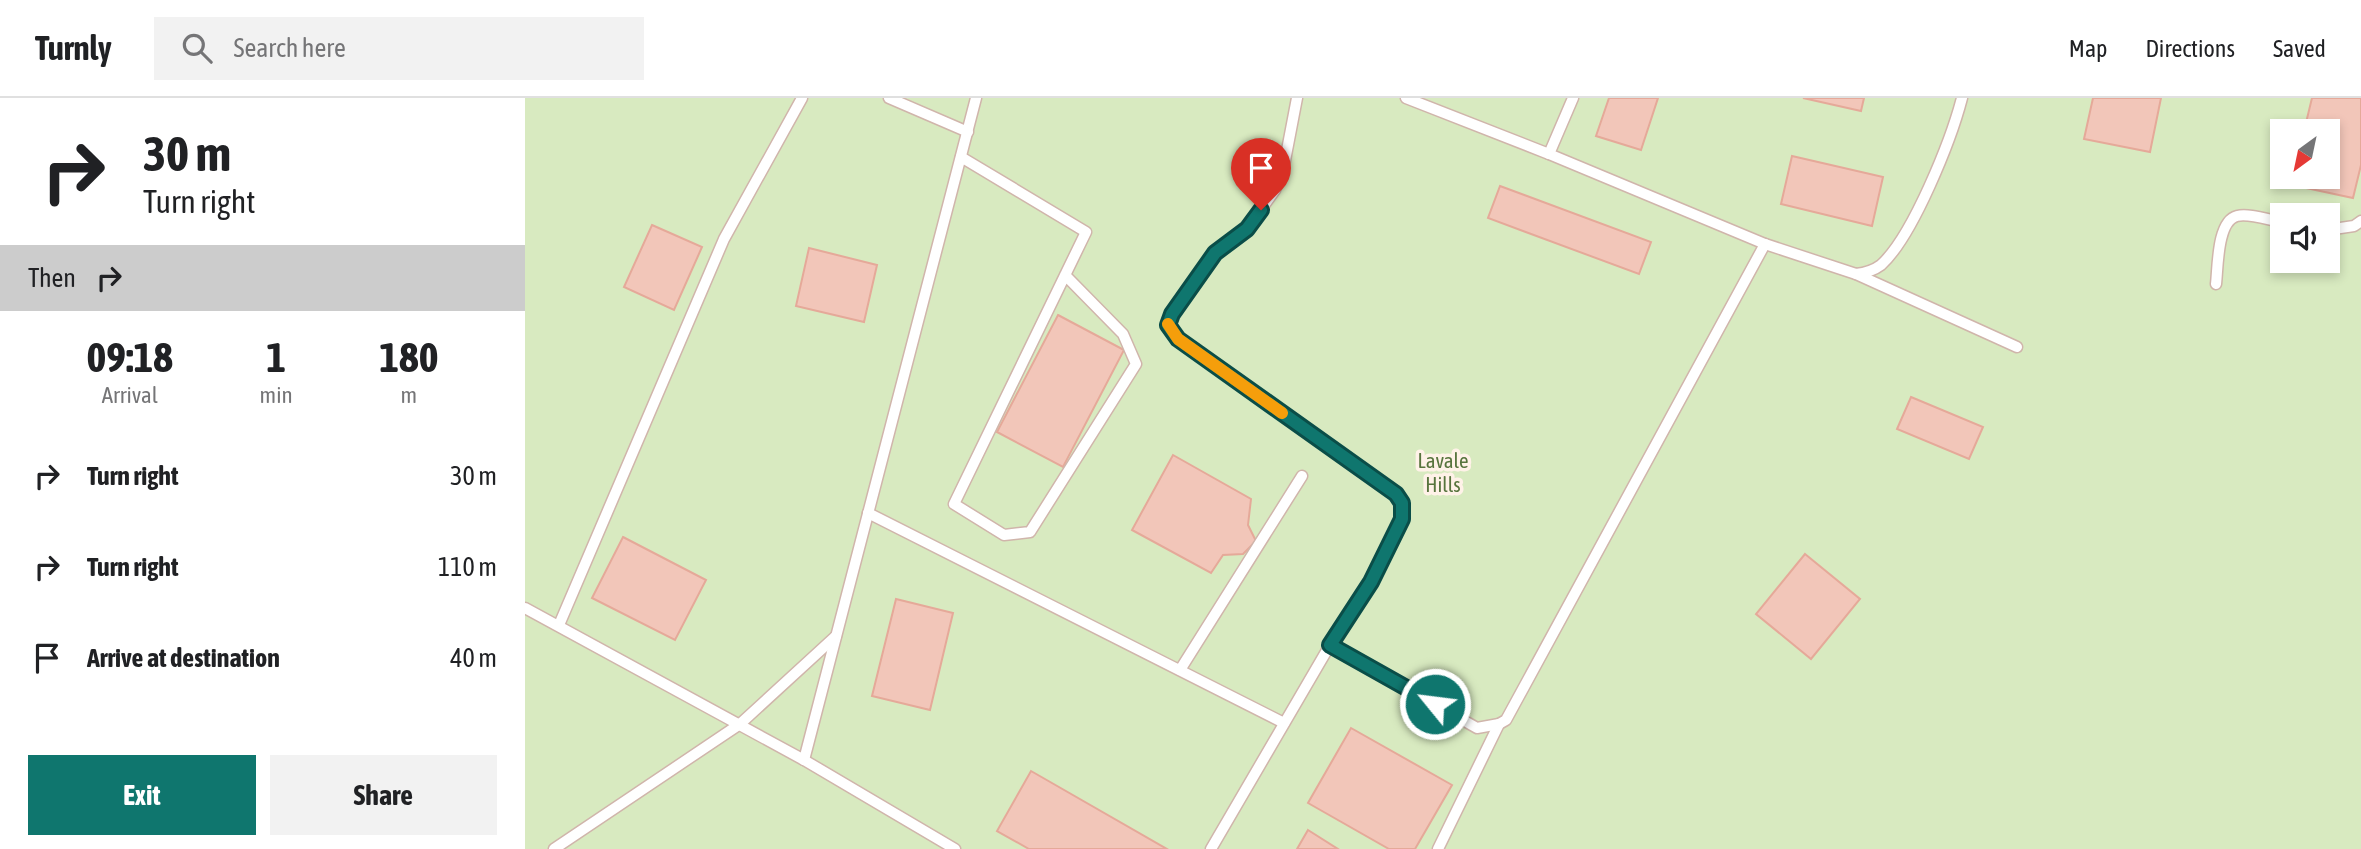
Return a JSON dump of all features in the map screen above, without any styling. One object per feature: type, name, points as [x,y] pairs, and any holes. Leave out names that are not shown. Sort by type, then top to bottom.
[{"type":"lane","points":[[559,625],[724,239],[802,98]]},
{"type":"lane","points":[[889,98],[968,132]]},
{"type":"lane","points":[[804,760],[977,98]]},
{"type":"lane","points":[[1211,849],[1330,645],[1377,571],[1402,519],[1402,503],[1396,494],[1178,339],[1168,325],[1172,314],[1215,253],[1247,229],[1275,190],[1283,171],[1297,98]]},
{"type":"lane","points":[[1406,98],[1765,243],[1856,274],[2017,347]]},
{"type":"lane","points":[[1549,154],[1573,98]]},
{"type":"lane","points":[[1856,274],[1879,266],[1896,248],[1909,227],[1954,127],[1962,98]]},
{"type":"lane","points":[[961,157],[1086,232],[1065,275],[954,504],[1004,535],[1030,532],[1136,364],[1123,334],[1065,275]]},
{"type":"lane","points":[[2217,284],[2221,240],[2232,219],[2239,215],[2270,220]]},
{"type":"lane","points":[[2340,228],[2354,226],[2361,221]]},
{"type":"lane","points":[[1330,645],[1477,728],[1506,720],[1765,243]]},
{"type":"lane","points":[[1179,670],[1302,476]]},
{"type":"lane","points":[[868,513],[1284,723]]},
{"type":"lane","points":[[525,608],[740,724],[955,849]]},
{"type":"lane","points":[[554,849],[740,724],[836,636]]},
{"type":"lane","points":[[1438,849],[1499,724]]},
{"type":"green space","name":"Lavale Hills","points":[[525,98],[2361,98],[2361,849],[525,849]]},
{"type":"building","points":[[1609,98],[1658,98],[1641,150],[1596,136]]},
{"type":"building","points":[[1803,98],[1864,98],[1861,111]]},
{"type":"building","points":[[2093,98],[2161,98],[2150,152],[2084,139]]},
{"type":"building","points":[[2312,98],[2361,98],[2361,165],[2353,198],[2311,189],[2340,189],[2340,119],[2307,119]]},
{"type":"building","points":[[1792,156],[1883,177],[1872,226],[1781,204]]},
{"type":"building","points":[[1500,186],[1651,242],[1639,274],[1488,218]]},
{"type":"building","points":[[652,225],[702,247],[674,310],[624,287]]},
{"type":"building","points":[[809,248],[877,265],[864,322],[796,306]]},
{"type":"building","points":[[1058,315],[1124,350],[1063,467],[997,432]]},
{"type":"building","points":[[1911,397],[1983,427],[1969,459],[1897,429]]},
{"type":"building","points":[[1173,455],[1251,499],[1248,525],[1256,541],[1243,554],[1223,555],[1211,573],[1132,530]]},
{"type":"building","points":[[623,537],[706,580],[675,640],[592,598]]},
{"type":"building","points":[[1805,554],[1860,599],[1811,659],[1756,614]]},
{"type":"building","points":[[896,599],[953,613],[930,710],[872,696]]},
{"type":"building","points":[[1351,728],[1452,785],[1415,849],[1389,849],[1308,803]]},
{"type":"building","points":[[1031,771],[1167,849],[1029,849],[997,831]]},
{"type":"building","points":[[1308,830],[1338,849],[1297,849]]},
{"type":"slow traffic","points":[[1168,324],[1178,339],[1282,413]]},
{"type":"route","points":[[1261,210],[1247,229],[1215,253],[1168,320],[1168,325],[1178,339],[1396,494],[1402,503],[1402,519],[1371,582],[1330,645],[1435,704]]}]
